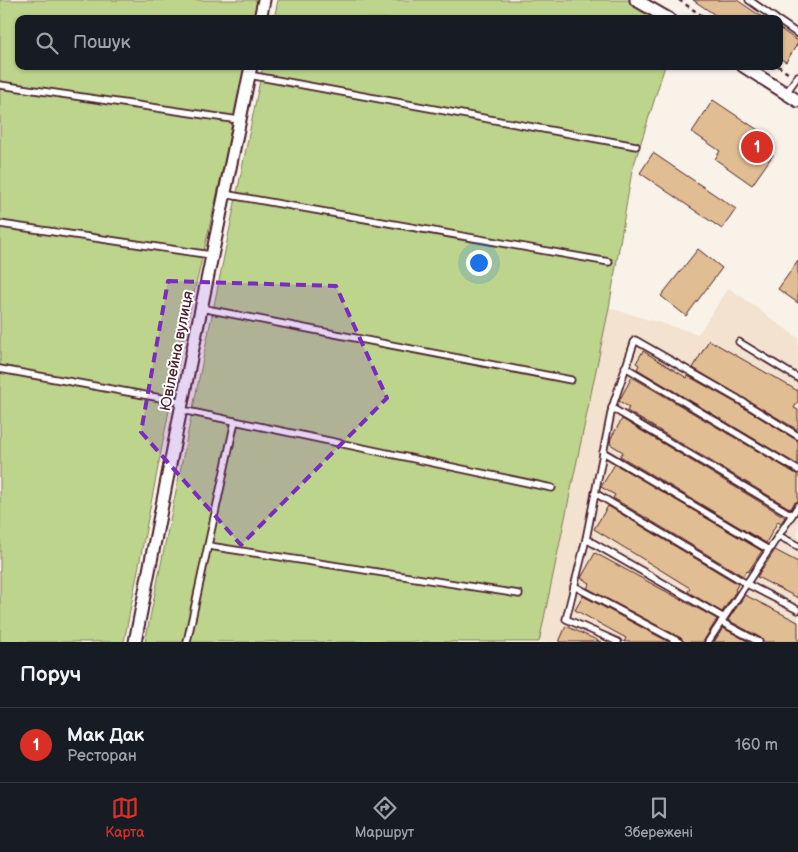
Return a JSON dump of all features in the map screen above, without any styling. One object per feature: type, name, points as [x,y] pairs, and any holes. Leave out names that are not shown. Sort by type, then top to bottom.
[{"type":"street","points":[[261,15],[264,0]]},
{"type":"street","points":[[636,0],[661,15]]},
{"type":"street","points":[[749,70],[798,101]]},
{"type":"street","name":"Ювілейна вулиця","points":[[135,642],[250,71]]},
{"type":"lane","points":[[749,0],[770,15]]},
{"type":"lane","points":[[783,24],[798,34]]},
{"type":"lane","points":[[250,71],[636,146]]},
{"type":"lane","points":[[786,93],[798,76]]},
{"type":"lane","points":[[0,85],[239,120]]},
{"type":"lane","points":[[224,194],[609,262]]},
{"type":"lane","points":[[0,224],[212,255]]},
{"type":"lane","points":[[201,308],[571,380]]},
{"type":"lane","points":[[618,642],[566,619],[586,539],[612,408],[635,340],[738,398],[798,436]]},
{"type":"lane","points":[[739,342],[798,378]]},
{"type":"lane","points":[[626,367],[798,470]]},
{"type":"lane","points":[[0,369],[182,406],[235,421],[552,488]]},
{"type":"lane","points":[[612,408],[792,515]]},
{"type":"lane","points":[[187,642],[235,421]]},
{"type":"lane","points":[[603,452],[769,550]]},
{"type":"lane","points":[[595,493],[747,584],[798,610]]},
{"type":"lane","points":[[708,642],[798,506]]},
{"type":"lane","points":[[779,536],[798,546]]},
{"type":"lane","points":[[586,539],[759,642]]},
{"type":"lane","points":[[209,546],[519,594]]},
{"type":"lane","points":[[574,586],[680,642]]},
{"type":"path","points":[[678,0],[701,15]]},
{"type":"highlighted area","points":[[168,281],[336,286],[387,398],[241,545],[141,432]]},
{"type":"shaded area","points":[[729,288],[798,338],[798,642],[539,642],[609,308],[698,334]]},
{"type":"green space","points":[[0,0],[259,0],[256,15],[15,15],[15,70],[244,70],[181,349],[124,642],[0,642]]},
{"type":"green space","points":[[278,0],[636,0],[662,15],[275,15]]},
{"type":"green space","points":[[262,70],[664,70],[632,171],[609,308],[539,642],[145,642]]},
{"type":"building","points":[[693,0],[737,0],[759,15],[715,15]]},
{"type":"building","points":[[783,31],[798,41],[786,62],[783,60]]},
{"type":"building","points":[[713,100],[758,130],[751,140],[773,155],[752,185],[715,159],[720,151],[692,132]]},
{"type":"building","points":[[653,153],[736,209],[722,229],[640,173]]},
{"type":"building","points":[[698,249],[722,268],[686,316],[661,296]]},
{"type":"building","points":[[798,261],[798,303],[778,289]]},
{"type":"building","points":[[709,340],[798,391],[798,401],[794,408],[798,410],[798,430],[693,368]]},
{"type":"building","points":[[643,351],[687,378],[688,376],[736,403],[798,441],[798,465],[637,369],[639,365],[636,363]]},
{"type":"building","points":[[632,377],[798,475],[798,501],[794,503],[791,509],[627,411],[629,407],[619,401]]},
{"type":"building","points":[[622,419],[785,517],[781,523],[778,521],[766,543],[620,456],[623,452],[610,444],[611,438]]},
{"type":"building","points":[[615,464],[762,551],[748,572],[746,571],[743,576],[613,498],[615,495],[601,487]]},
{"type":"building","points":[[608,506],[738,584],[736,591],[722,612],[688,592],[690,588],[594,529]]},
{"type":"building","points":[[775,550],[798,562],[798,598],[757,577]]},
{"type":"building","points":[[595,553],[717,619],[703,642],[684,642],[681,638],[587,588],[590,583],[581,578]]},
{"type":"building","points":[[745,595],[798,622],[798,642],[764,642],[761,638],[728,620]]},
{"type":"building","points":[[583,596],[669,642],[624,642],[626,638],[575,610]]},
{"type":"building","points":[[566,626],[601,642],[559,642]]},
{"type":"building","points":[[723,628],[749,642],[714,642]]},
{"type":"place","name":"Мак Дак","points":[[757,147]]}]
